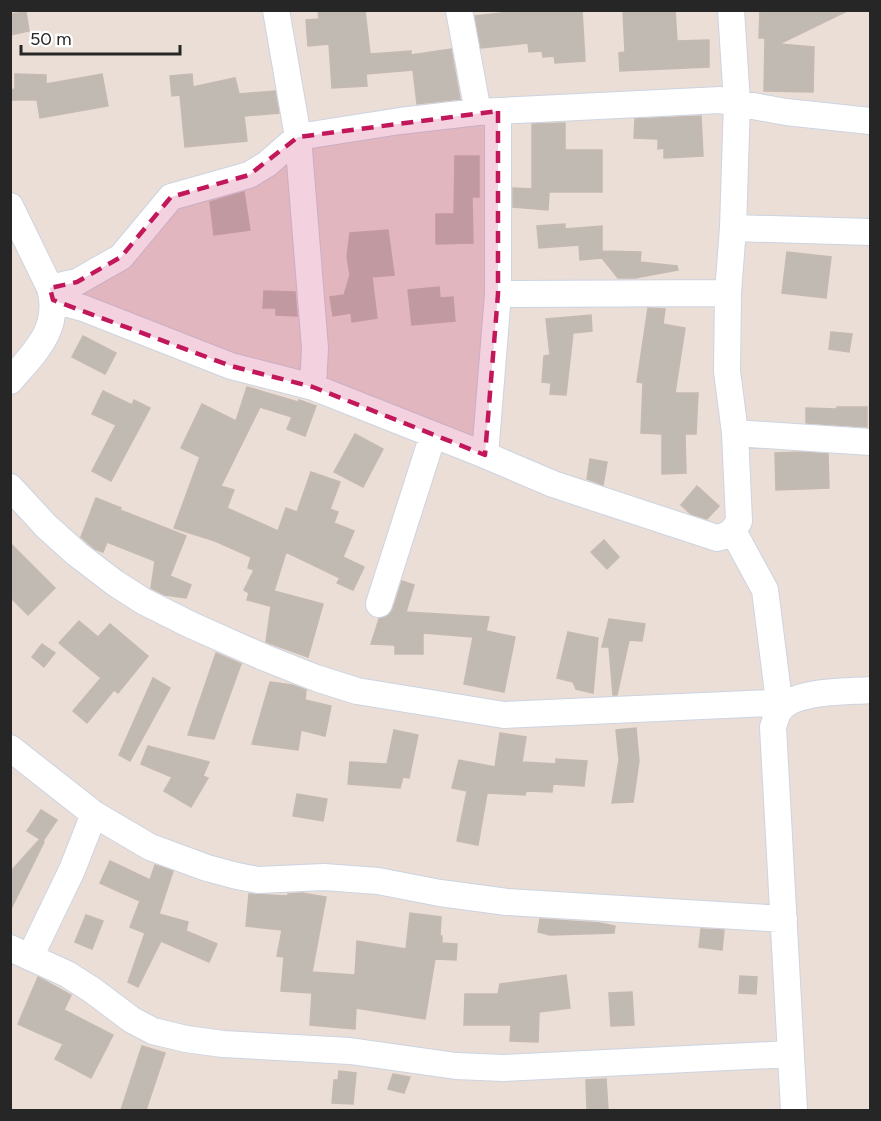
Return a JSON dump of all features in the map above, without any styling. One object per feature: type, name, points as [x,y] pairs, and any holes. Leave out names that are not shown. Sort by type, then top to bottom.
[{"type":"street","points":[[276,10],[298,137],[315,348],[313,387]]},
{"type":"street","points":[[459,10],[488,111],[498,294],[485,455]]},
{"type":"street","points":[[52,294],[231,366],[313,387],[553,484],[717,538],[728,535],[734,531],[739,521],[735,433],[727,371],[728,293],[733,228],[737,102],[731,10]]},
{"type":"street","points":[[52,294],[100,271],[121,257],[171,197],[249,175],[267,164],[298,137],[400,121],[488,111],[720,100],[786,112],[870,120]]},
{"type":"street","points":[[10,206],[52,294],[53,320],[43,341],[10,381]]},
{"type":"street","points":[[733,228],[870,232]]},
{"type":"street","points":[[498,294],[728,293]]},
{"type":"street","points":[[735,433],[870,442]]},
{"type":"street","points":[[379,604],[434,435]]},
{"type":"street","points":[[10,487],[46,526],[77,554],[143,601],[263,657],[357,691],[504,715],[783,704],[801,696],[870,690]]},
{"type":"street","points":[[734,531],[765,590],[783,704],[773,727],[794,1110]]},
{"type":"street","points":[[10,748],[94,814],[150,847],[207,868],[258,880],[324,877],[378,881],[440,893],[507,902],[784,919]]},
{"type":"street","points":[[94,814],[72,870],[20,952],[75,980],[132,1020],[153,1031],[186,1039],[223,1044],[350,1051],[456,1066],[504,1068],[791,1054]]},
{"type":"highlighted area","points":[[498,111],[498,294],[485,455],[313,387],[231,366],[53,300],[50,288],[77,282],[121,257],[171,197],[249,175],[298,137]]},
{"type":"building","points":[[318,10],[365,10],[370,54],[411,51],[411,55],[451,49],[460,99],[417,104],[413,70],[366,74],[367,86],[332,88],[329,44],[308,46],[306,20],[319,19]]},
{"type":"building","points":[[526,10],[582,10],[585,61],[555,63],[554,56],[543,57],[542,51],[529,52],[528,43],[481,48],[475,16]]},
{"type":"building","points":[[623,10],[675,10],[677,41],[709,40],[709,67],[620,71],[619,53],[625,52]]},
{"type":"building","points":[[760,10],[849,10],[779,44],[814,47],[813,92],[764,91],[765,38],[759,38]]},
{"type":"building","points":[[26,12],[29,31],[10,35],[10,14]]},
{"type":"building","points":[[15,74],[46,75],[46,84],[102,74],[108,106],[40,118],[37,100],[10,100],[10,90],[15,89]]},
{"type":"building","points":[[192,74],[193,87],[235,78],[239,94],[275,91],[279,113],[244,116],[247,141],[185,147],[180,95],[172,96],[170,76]]},
{"type":"building","points":[[701,116],[703,156],[664,158],[664,148],[658,149],[658,139],[634,138],[635,119]]},
{"type":"building","points":[[565,123],[565,150],[602,150],[602,192],[549,192],[548,210],[513,207],[513,188],[532,189],[532,124]]},
{"type":"building","points":[[455,156],[479,156],[479,197],[472,197],[473,243],[436,244],[436,214],[454,214]]},
{"type":"building","points":[[244,192],[250,230],[214,235],[210,202]]},
{"type":"building","points":[[565,224],[565,229],[602,226],[602,251],[641,252],[640,262],[677,266],[678,270],[635,278],[618,278],[602,258],[580,260],[579,245],[539,248],[537,226]]},
{"type":"building","points":[[388,230],[394,275],[372,277],[377,318],[352,322],[351,313],[333,316],[330,297],[344,295],[350,275],[347,256],[350,233]]},
{"type":"building","points":[[787,252],[831,257],[826,298],[782,293]]},
{"type":"building","points":[[439,287],[440,298],[453,297],[455,321],[412,325],[408,290]]},
{"type":"building","points":[[264,291],[295,292],[297,316],[276,315],[276,308],[263,308]]},
{"type":"building","points":[[648,308],[665,309],[663,324],[685,328],[675,393],[698,393],[696,434],[685,434],[686,473],[662,474],[662,434],[641,433],[643,383],[637,382]]},
{"type":"building","points":[[591,315],[592,331],[573,333],[566,395],[550,394],[551,383],[542,382],[544,356],[550,355],[546,319]]},
{"type":"building","points":[[831,332],[852,334],[849,352],[829,349]]},
{"type":"building","points":[[83,336],[116,353],[105,374],[72,357]]},
{"type":"building","points":[[247,387],[316,406],[305,436],[287,429],[292,417],[260,407],[221,486],[234,490],[227,508],[278,531],[286,508],[297,512],[311,472],[340,482],[330,509],[338,512],[334,523],[354,531],[343,557],[364,567],[353,590],[337,583],[340,578],[286,552],[274,591],[323,604],[308,657],[266,642],[272,599],[270,606],[247,600],[249,593],[244,590],[254,570],[248,568],[251,557],[215,541],[174,528],[200,457],[181,448],[202,404],[236,421]]},
{"type":"building","points":[[103,391],[132,405],[134,400],[150,408],[111,481],[92,471],[116,425],[92,414]]},
{"type":"building","points":[[837,407],[867,407],[867,427],[806,423],[806,408],[837,409]]},
{"type":"building","points":[[355,434],[383,449],[363,487],[334,472]]},
{"type":"building","points":[[775,453],[828,454],[829,488],[776,490]]},
{"type":"building","points":[[590,459],[607,462],[603,485],[587,479]]},
{"type":"building","points":[[697,486],[719,506],[707,519],[691,514],[681,505]]},
{"type":"building","points":[[96,498],[186,536],[170,576],[191,585],[186,598],[165,595],[151,588],[155,561],[107,542],[103,552],[95,549],[81,537]]},
{"type":"building","points":[[604,540],[619,557],[607,569],[591,552]]},
{"type":"building","points":[[10,543],[55,588],[28,615],[10,597]]},
{"type":"building","points":[[402,581],[414,585],[406,612],[489,617],[486,631],[515,637],[504,692],[464,684],[473,637],[423,633],[423,654],[395,654],[395,645],[371,644],[379,619],[389,615],[393,609]]},
{"type":"building","points":[[609,619],[645,624],[642,641],[629,640],[617,695],[613,695],[609,647],[602,647]]},
{"type":"building","points":[[79,621],[98,637],[110,624],[148,656],[118,693],[114,690],[87,723],[73,711],[101,678],[59,643]]},
{"type":"building","points":[[568,632],[598,638],[593,693],[576,689],[573,682],[557,678]]},
{"type":"building","points":[[42,644],[55,653],[44,667],[32,657]]},
{"type":"building","points":[[216,653],[241,664],[214,739],[188,735]]},
{"type":"building","points":[[153,678],[170,688],[130,761],[119,755]]},
{"type":"building","points":[[270,682],[292,685],[306,690],[305,700],[331,706],[325,736],[301,730],[298,750],[252,744]]},
{"type":"building","points":[[636,728],[639,761],[633,802],[612,803],[619,760],[616,730]]},
{"type":"building","points":[[394,730],[418,735],[409,778],[403,777],[400,788],[348,784],[350,762],[387,764]]},
{"type":"building","points":[[500,733],[526,737],[522,762],[556,764],[556,759],[587,761],[584,786],[553,784],[552,792],[526,791],[525,795],[487,793],[478,845],[457,841],[467,791],[452,788],[459,760],[495,767]]},
{"type":"building","points":[[148,746],[209,762],[203,776],[208,778],[191,807],[164,791],[172,777],[141,764]]},
{"type":"building","points":[[297,794],[327,799],[323,821],[293,816]]},
{"type":"building","points":[[41,810],[57,820],[43,841],[27,831]]},
{"type":"building","points":[[40,839],[44,842],[10,911],[10,872]]},
{"type":"building","points":[[110,861],[150,880],[155,865],[173,871],[159,914],[188,922],[186,931],[217,944],[209,962],[161,941],[138,987],[128,982],[145,933],[130,927],[140,901],[100,883]]},
{"type":"building","points":[[302,893],[326,897],[312,972],[355,975],[357,941],[406,949],[410,913],[441,917],[442,943],[457,944],[456,960],[435,959],[425,1019],[356,1008],[355,1029],[310,1025],[312,993],[281,991],[284,957],[277,956],[282,930],[246,926],[249,894],[288,896],[288,894]]},
{"type":"building","points":[[86,915],[103,921],[92,949],[75,942]]},
{"type":"building","points":[[540,919],[615,926],[614,933],[550,935],[538,932]]},
{"type":"building","points":[[701,929],[724,930],[722,950],[699,947]]},
{"type":"building","points":[[566,975],[570,1008],[539,1012],[538,1042],[510,1041],[511,1025],[464,1025],[465,994],[498,994],[500,984]]},
{"type":"building","points":[[740,976],[757,977],[756,994],[739,993]]},
{"type":"building","points":[[38,977],[71,995],[64,1010],[113,1035],[91,1078],[55,1059],[63,1044],[18,1024]]},
{"type":"building","points":[[632,992],[634,1025],[611,1026],[609,993]]},
{"type":"building","points":[[142,1046],[165,1053],[146,1110],[121,1110]]},
{"type":"building","points":[[339,1071],[356,1073],[353,1104],[332,1103],[334,1080],[338,1080]]},
{"type":"building","points":[[393,1074],[410,1077],[404,1093],[388,1089]]},
{"type":"building","points":[[606,1079],[608,1110],[587,1110],[586,1080]]}]
